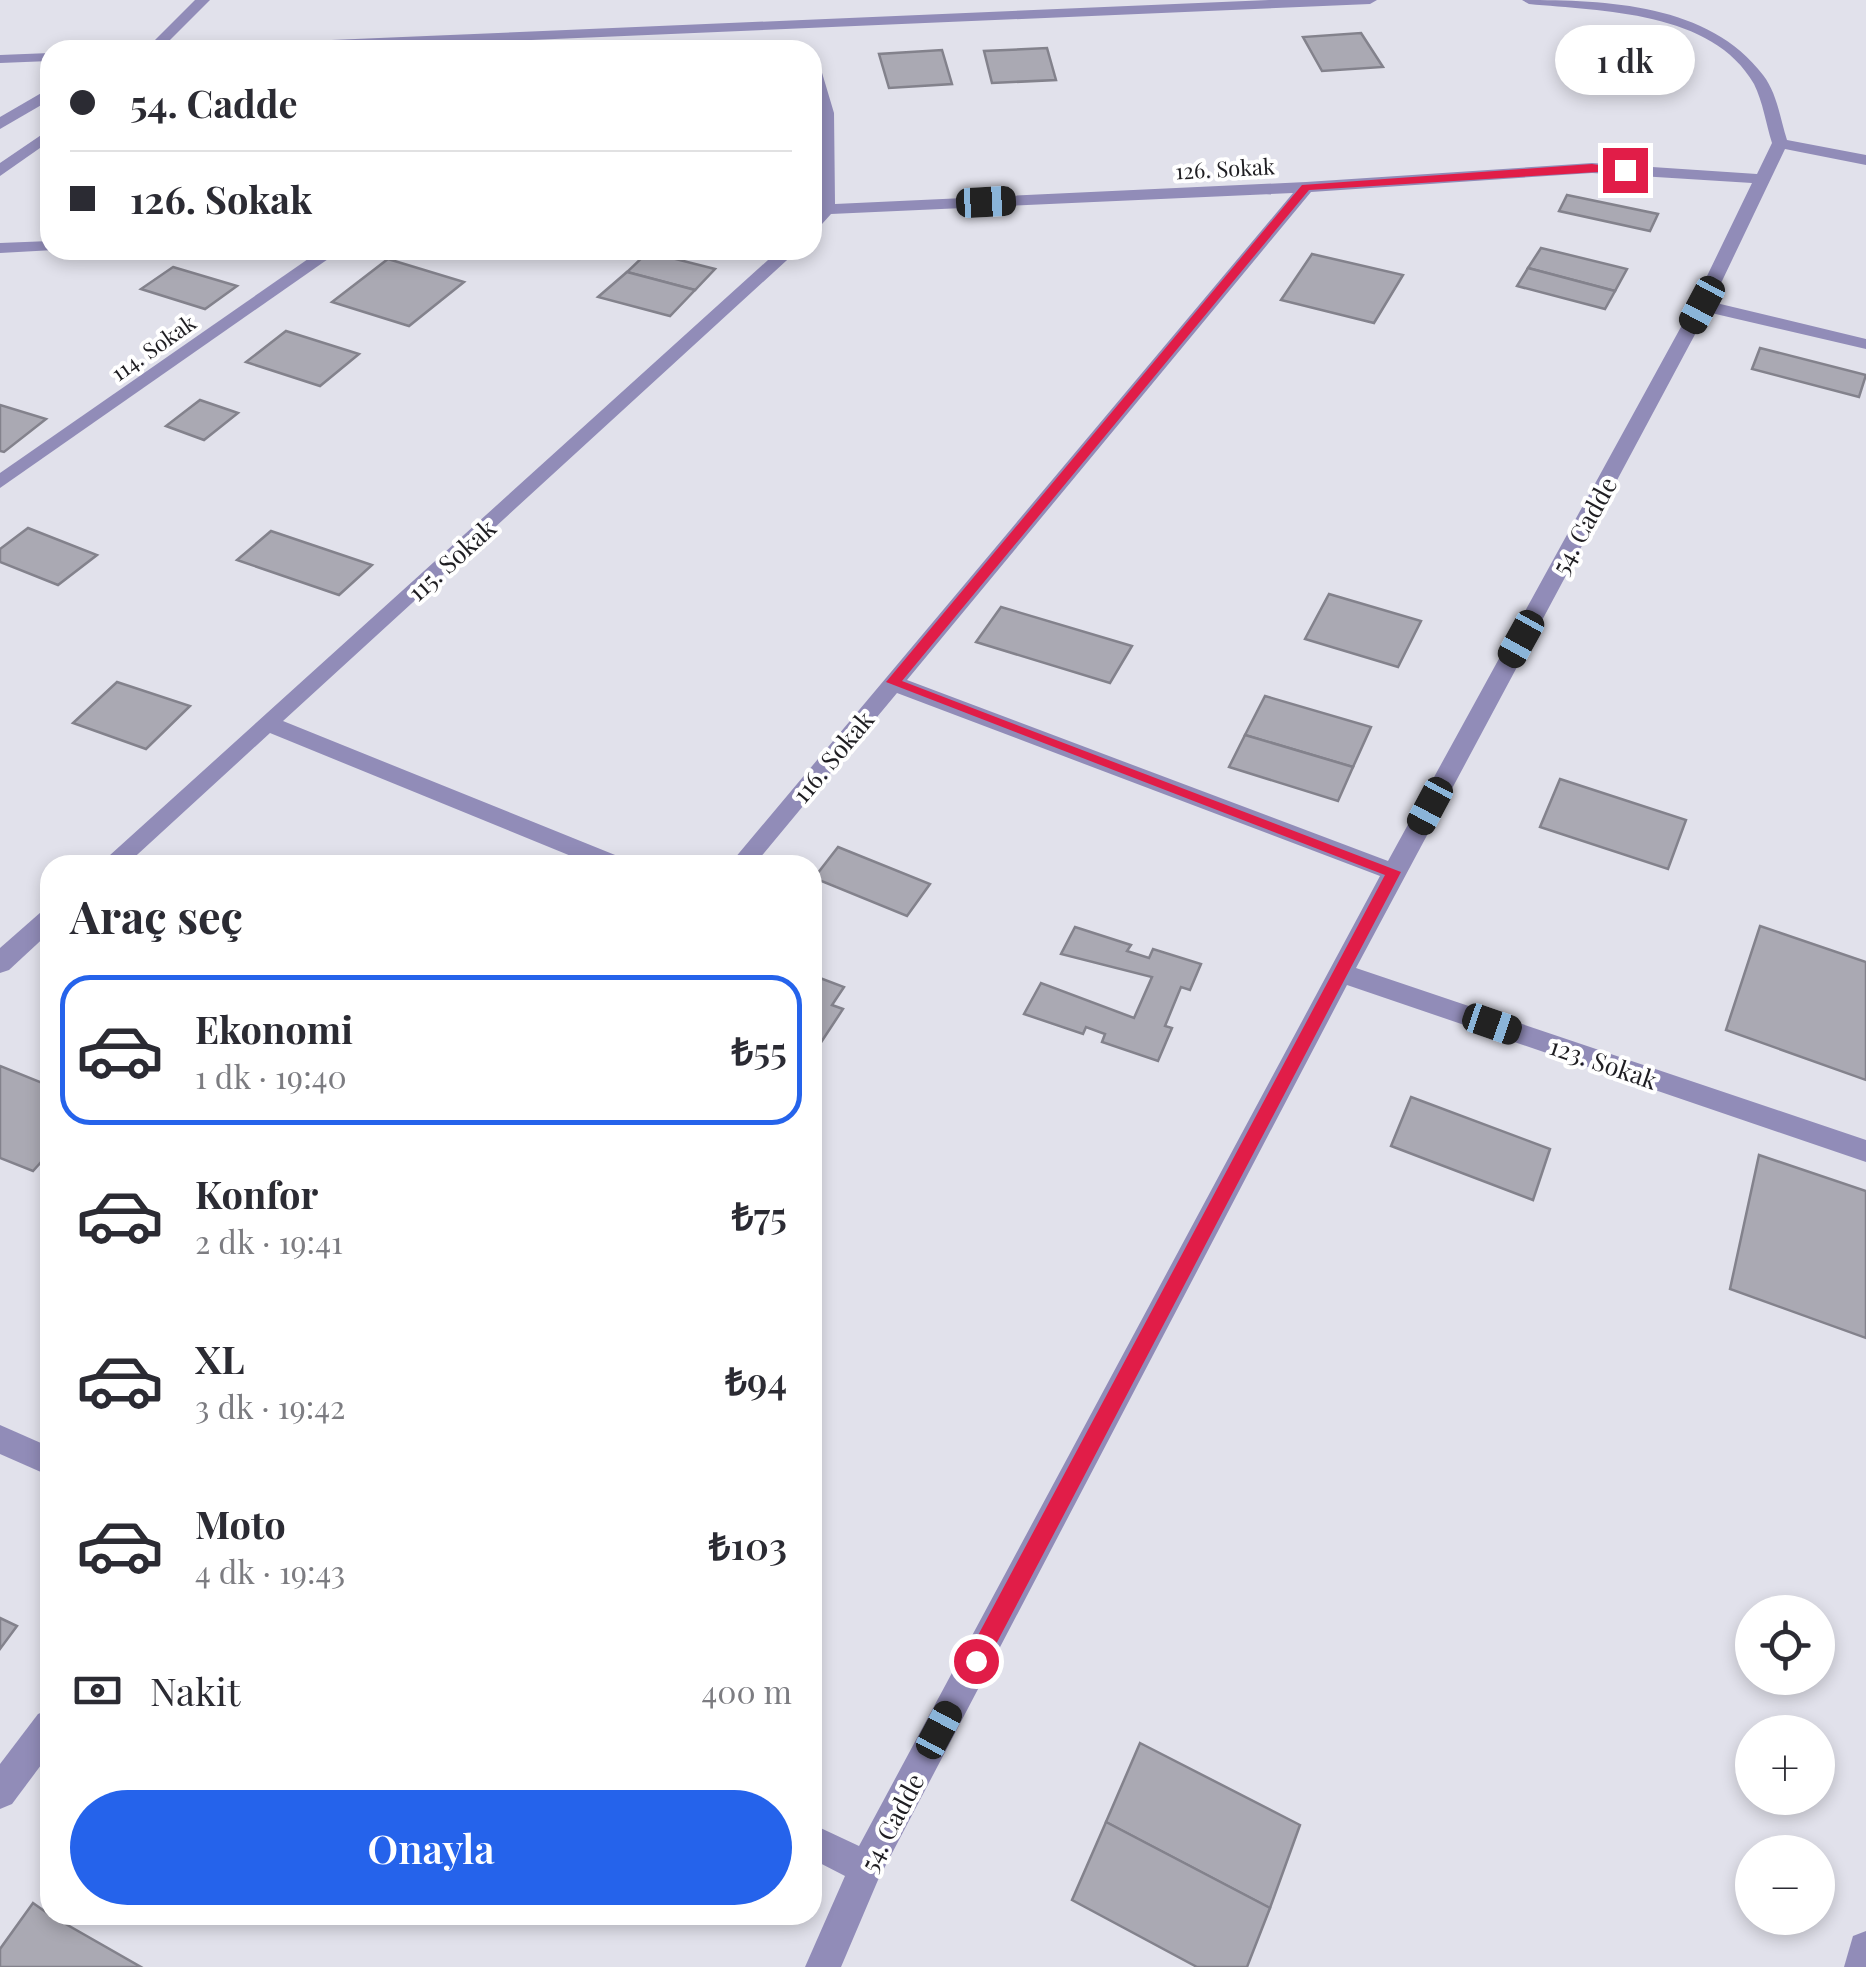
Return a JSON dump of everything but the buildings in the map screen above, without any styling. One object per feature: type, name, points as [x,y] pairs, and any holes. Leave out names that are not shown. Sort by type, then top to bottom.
[{"type":"street","points":[[162,40],[203,0]]},
{"type":"street","points":[[497,40],[802,30],[1370,0]]},
{"type":"street","points":[[1529,0],[1658,17],[1713,36],[1758,78],[1780,143],[1866,160]]},
{"type":"street","points":[[0,59],[40,57]]},
{"type":"street","points":[[0,124],[40,99]]},
{"type":"street","points":[[822,100],[826,113],[822,178]]},
{"type":"street","points":[[0,171],[40,141]]},
{"type":"street","name":"54. Cadde","points":[[823,1967],[866,1868],[1394,872],[1702,305],[1759,179],[1780,143]]},
{"type":"street","name":"126. Sokak","points":[[822,210],[1306,187],[1592,168],[1759,179]]},
{"type":"street","name":"116. Sokak","points":[[750,855],[1306,187]]},
{"type":"street","points":[[0,248],[40,246]]},
{"type":"street","name":"114. Sokak","points":[[0,482],[318,260]]},
{"type":"street","name":"115. Sokak","points":[[122,855],[778,260]]},
{"type":"street","points":[[1702,305],[1866,344]]},
{"type":"street","points":[[893,682],[1394,872]]},
{"type":"street","points":[[270,724],[592,855]]},
{"type":"street","points":[[0,962],[11,942],[40,924]]},
{"type":"street","name":"123. Sokak","points":[[1342,972],[1866,1150]]},
{"type":"street","points":[[0,1439],[40,1457]]},
{"type":"street","points":[[0,1792],[40,1739]]},
{"type":"street","points":[[822,1846],[866,1868]]},
{"type":"street","points":[[1862,1967],[1866,1948]]},
{"type":"route","points":[[976,1661],[1394,872],[893,682],[1306,187],[1592,168],[1625,170]]}]
